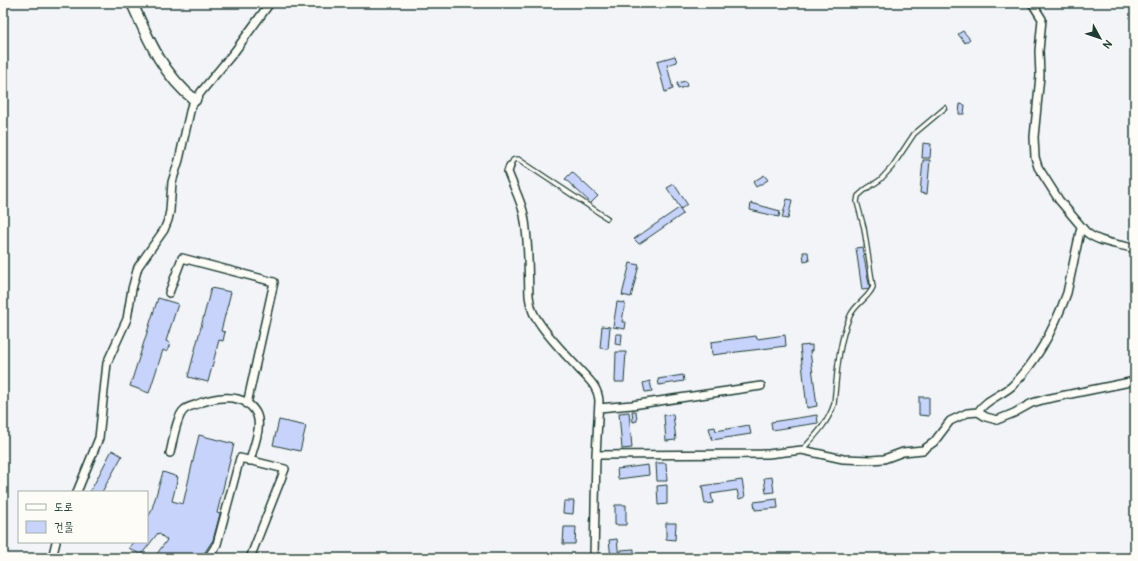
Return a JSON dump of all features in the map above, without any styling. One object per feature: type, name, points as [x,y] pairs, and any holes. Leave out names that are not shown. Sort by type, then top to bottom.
[{"type":"street","points":[[132,3],[161,63],[184,91],[195,100]]},
{"type":"street","points":[[77,491],[99,438],[107,363],[127,319],[132,289],[138,267],[164,230],[168,220],[172,177],[179,160],[188,118],[195,100],[235,51],[270,3]]},
{"type":"street","points":[[1032,3],[1042,19],[1039,51],[1040,76],[1034,137],[1034,157],[1038,167],[1050,186],[1081,227],[1092,237],[1135,249]]},
{"type":"street","points":[[510,166],[508,172],[524,214],[529,296],[534,316],[563,352],[593,384],[598,392],[599,408],[596,455],[594,558]]},
{"type":"street","points":[[978,412],[985,404],[1012,386],[1023,374],[1040,350],[1067,293],[1081,227]]},
{"type":"street","points":[[169,293],[182,258],[274,282],[247,404]]},
{"type":"street","points":[[596,455],[768,454],[802,450],[842,459],[884,459],[903,452],[923,450],[934,442],[950,421],[967,413],[978,412],[991,419],[997,420],[1046,398],[1135,381]]},
{"type":"street","points":[[599,408],[632,405],[761,386]]},
{"type":"street","points":[[170,453],[180,415],[185,409],[203,401],[225,398],[239,400],[247,404],[256,413],[258,429],[250,460]]},
{"type":"street","points":[[208,558],[218,544],[240,458],[285,469],[250,558]]},
{"type":"street","points":[[52,558],[56,543]]},
{"type":"lane","points":[[802,450],[826,423],[830,414],[834,404],[842,340],[850,315],[855,307],[873,287],[864,228],[857,202],[858,196],[880,180],[892,167],[914,134],[945,108]]},
{"type":"lane","points":[[510,166],[513,160],[518,159],[524,162],[607,218]]},
{"type":"building","points":[[963,31],[970,39],[965,43],[958,34]]},
{"type":"building","points":[[675,56],[677,62],[667,65],[673,89],[665,92],[657,61]]},
{"type":"building","points":[[686,81],[687,86],[678,89],[677,83]]},
{"type":"building","points":[[960,104],[965,105],[964,114],[959,114]]},
{"type":"building","points":[[923,143],[931,144],[930,158],[922,158]]},
{"type":"building","points":[[923,160],[930,160],[927,194],[920,193]]},
{"type":"building","points":[[572,172],[598,196],[591,203],[565,179]]},
{"type":"building","points":[[764,175],[768,180],[756,187],[753,182]]},
{"type":"building","points":[[674,184],[687,204],[681,209],[667,188]]},
{"type":"building","points":[[787,199],[792,200],[788,219],[782,218]]},
{"type":"building","points":[[751,203],[780,211],[779,217],[750,210]]},
{"type":"building","points":[[679,208],[683,214],[639,244],[634,239]]},
{"type":"building","points":[[862,247],[870,289],[862,290],[856,248]]},
{"type":"building","points":[[803,252],[808,252],[809,261],[804,262]]},
{"type":"building","points":[[630,263],[639,265],[631,297],[622,295]]},
{"type":"building","points":[[211,288],[231,292],[221,331],[225,332],[223,341],[219,340],[208,382],[188,377]]},
{"type":"building","points":[[158,298],[178,304],[166,341],[170,343],[167,352],[163,350],[149,393],[130,386]]},
{"type":"building","points":[[617,302],[625,303],[622,322],[626,322],[625,329],[613,327]]},
{"type":"building","points":[[602,326],[610,327],[608,349],[600,348]]},
{"type":"building","points":[[616,334],[622,334],[621,345],[615,344]]},
{"type":"building","points":[[785,335],[786,346],[712,355],[711,342],[756,336],[757,339]]},
{"type":"building","points":[[812,345],[812,351],[810,351],[817,406],[807,408],[800,346]]},
{"type":"building","points":[[616,352],[626,352],[624,382],[615,382]]},
{"type":"building","points":[[683,375],[684,381],[659,385],[658,379]]},
{"type":"building","points":[[650,381],[652,391],[645,392],[643,383]]},
{"type":"building","points":[[919,397],[929,397],[929,416],[919,415]]},
{"type":"building","points":[[632,411],[636,411],[637,421],[633,422]]},
{"type":"building","points":[[629,412],[632,448],[622,449],[619,413]]},
{"type":"building","points":[[673,414],[676,440],[666,441],[664,415]]},
{"type":"building","points":[[817,415],[818,423],[772,430],[771,422]]},
{"type":"building","points":[[279,420],[306,426],[300,451],[273,445]]},
{"type":"building","points":[[749,425],[751,434],[712,440],[709,428],[715,427],[716,431]]},
{"type":"building","points":[[199,435],[234,444],[217,513],[220,514],[213,540],[201,558],[154,558],[167,540],[158,533],[141,555],[129,548],[132,543],[148,543],[148,516],[151,512],[163,472],[178,477],[172,501],[183,504]]},
{"type":"building","points":[[112,450],[122,456],[103,491],[91,491]]},
{"type":"building","points":[[656,463],[666,463],[667,481],[657,481]]},
{"type":"building","points":[[648,465],[649,475],[618,479],[617,469]]},
{"type":"building","points":[[772,477],[774,492],[766,493],[764,478]]},
{"type":"building","points":[[742,480],[745,497],[739,499],[737,490],[711,494],[713,503],[705,504],[702,486]]},
{"type":"building","points":[[667,485],[667,504],[658,505],[657,486]]},
{"type":"building","points":[[777,499],[778,508],[755,510],[754,502]]},
{"type":"building","points":[[564,501],[574,501],[573,514],[563,513]]},
{"type":"building","points":[[615,505],[626,505],[626,525],[615,525]]},
{"type":"building","points":[[666,523],[676,523],[675,540],[666,539]]},
{"type":"building","points":[[564,527],[576,527],[575,544],[563,544]]},
{"type":"building","points":[[617,539],[619,558],[611,558],[609,540]]},
{"type":"building","points":[[634,549],[634,556],[621,556],[621,550]]}]
